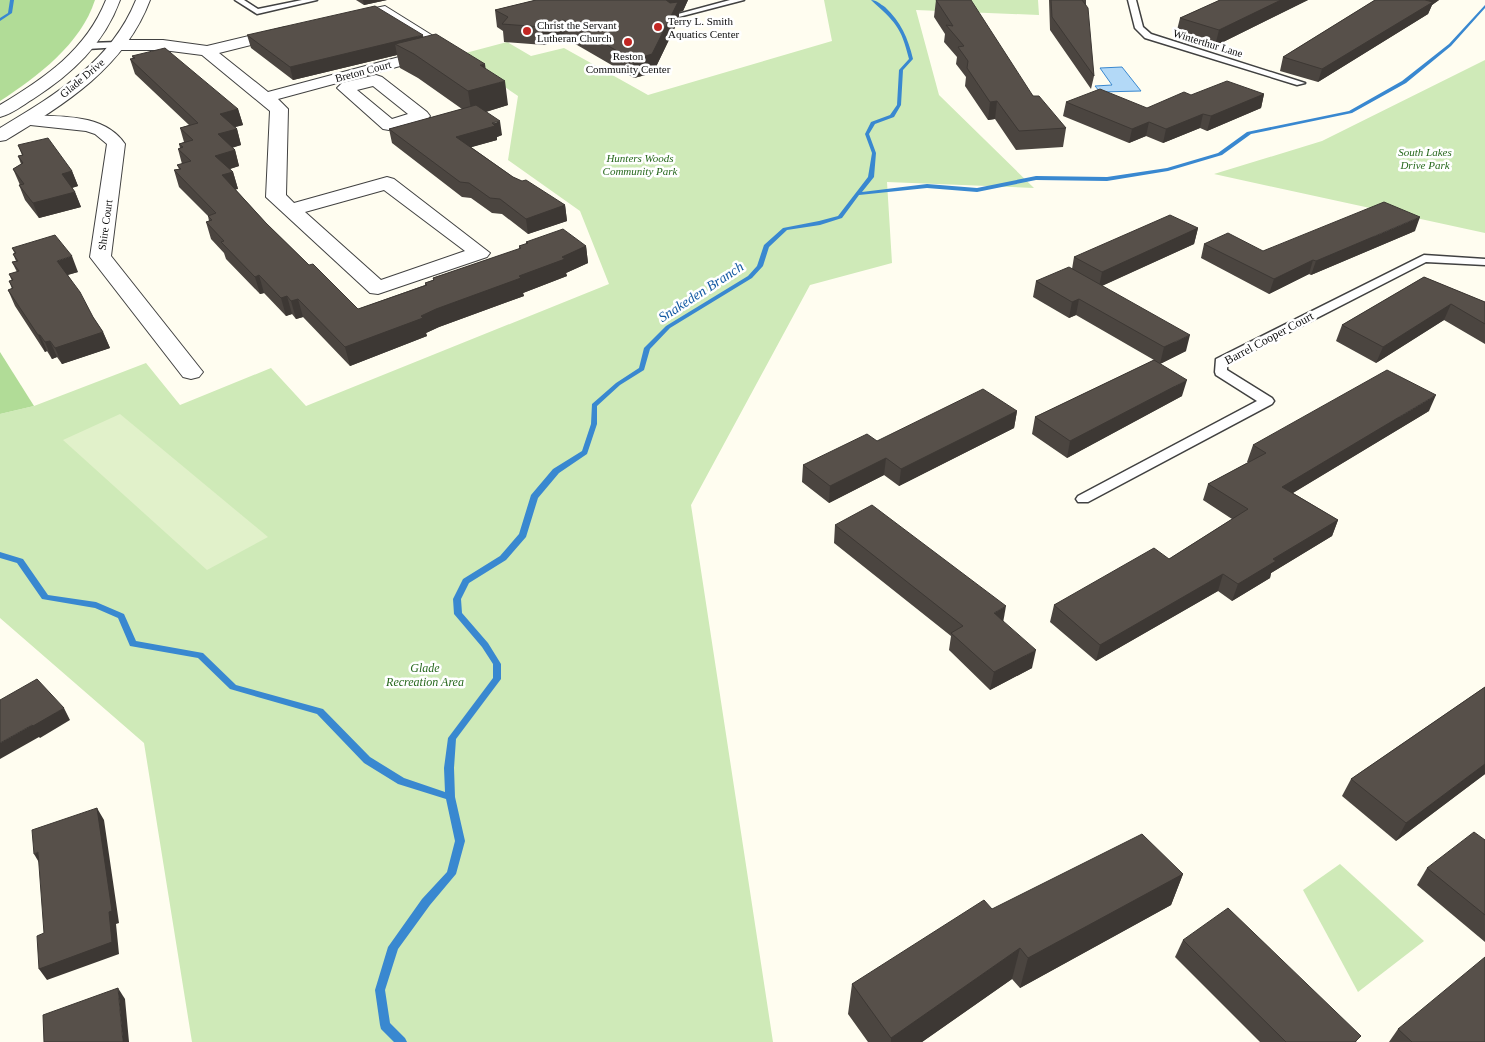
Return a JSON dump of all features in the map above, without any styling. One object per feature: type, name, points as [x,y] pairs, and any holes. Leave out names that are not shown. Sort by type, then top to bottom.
[{"type":"street","name":"Glade Drive","points":[[0,112],[49,80],[87,46],[103,25],[113,0]]},
{"type":"street","name":"Glade Drive","points":[[0,136],[28,120],[78,84],[119,45],[128,33],[143,0]]},
{"type":"street","name":"Breton Court","points":[[269,102],[446,48],[385,10],[331,22]]},
{"type":"street","points":[[119,45],[163,45],[207,51],[304,28]]},
{"type":"street","points":[[207,51],[279,109],[276,196],[290,210],[378,288],[480,253],[387,183],[290,210]]},
{"type":"street","name":"Breton Court","points":[[269,102],[345,88]]},
{"type":"street","name":"Shire Court","points":[[28,120],[86,126],[102,129],[112,135],[116,144],[100,257],[191,372]]},
{"type":"lane","points":[[239,0],[257,12],[313,0]]},
{"type":"lane","points":[[671,17],[740,0]]},
{"type":"lane","name":"Winterthur Lane","points":[[1132,0],[1139,28],[1148,36],[1300,83]]},
{"type":"lane","points":[[87,46],[119,45]]},
{"type":"lane","name":"Barrel Cooper Court","points":[[1084,499],[1268,401],[1221,372],[1221,362],[1424,258],[1485,262]]},
{"type":"green space","points":[[0,0],[95,0],[88,16],[69,45],[43,70],[0,101]]},
{"type":"green space","name":"Glade Recreation Area","points":[[824,0],[1038,0],[1039,15],[916,10],[939,95],[1034,188],[887,182],[892,263],[810,285],[691,505],[773,1042],[192,1042],[144,743],[0,618],[0,414],[34,406],[146,363],[180,405],[271,368],[306,406],[609,284],[580,211],[508,160],[518,96],[458,55],[507,42],[531,56],[564,48],[648,95],[832,41]]},
{"type":"green space","name":"South Lakes Drive Park","points":[[1485,60],[1485,233],[1214,174],[1322,141]]},
{"type":"green space","points":[[0,352],[34,406],[0,414]]},
{"type":"green space","points":[[120,414],[268,537],[207,570],[63,440]]},
{"type":"green space","points":[[1340,864],[1424,941],[1358,992],[1303,890]]},
{"type":"water","points":[[1122,67],[1141,91],[1100,92],[1095,86],[1112,85],[1100,68]]},
{"type":"building","name":"Reston Community Center","points":[[536,0],[666,0],[670,3],[678,2],[652,54],[633,60],[563,20],[542,27],[502,24],[508,17],[495,10]]},
{"type":"building","points":[[936,0],[971,0],[1033,96],[1039,96],[1066,128],[1019,131],[997,101],[990,102],[967,68],[968,61],[958,47],[964,46],[946,25],[953,26]]},
{"type":"building","points":[[1051,0],[1082,0],[1088,8],[1094,76],[1052,17]]},
{"type":"building","points":[[1220,0],[1281,0],[1219,30],[1180,18]]},
{"type":"building","points":[[1375,0],[1425,0],[1433,2],[1322,69],[1283,57]]},
{"type":"building","points":[[375,6],[423,35],[290,67],[247,35]]},
{"type":"building","points":[[436,34],[485,64],[480,65],[505,81],[468,91],[414,54],[395,44]]},
{"type":"building","points":[[165,48],[238,109],[220,114],[237,129],[218,134],[235,150],[215,156],[233,172],[222,175],[266,223],[309,265],[313,264],[358,309],[427,285],[425,283],[434,280],[433,278],[521,248],[519,246],[528,243],[526,242],[563,229],[586,246],[562,257],[565,259],[519,276],[521,278],[436,309],[421,316],[423,318],[345,347],[298,299],[291,301],[287,296],[281,298],[259,275],[255,277],[221,242],[224,241],[206,222],[212,220],[208,216],[216,213],[174,170],[181,169],[177,165],[191,161],[178,149],[183,147],[179,144],[193,140],[180,128],[198,123],[130,59],[135,58],[132,56]]},
{"type":"building","points":[[1227,81],[1264,94],[1211,116],[1203,114],[1166,129],[1149,122],[1132,129],[1066,102],[1100,89],[1147,108],[1184,92],[1191,95]]},
{"type":"building","points":[[476,105],[500,121],[492,123],[495,126],[456,137],[513,177],[522,181],[526,180],[565,205],[526,219],[500,199],[490,198],[469,183],[460,182],[389,129]]},
{"type":"building","points":[[48,138],[72,171],[62,174],[75,192],[33,203],[19,185],[24,184],[13,169],[23,163],[18,156],[23,155],[18,145]]},
{"type":"building","points":[[1384,202],[1420,217],[1316,261],[1313,260],[1274,279],[1204,244],[1228,233],[1263,251]]},
{"type":"building","points":[[1170,215],[1198,228],[1102,272],[1074,257]]},
{"type":"building","points":[[55,235],[72,256],[57,261],[80,292],[103,332],[55,348],[50,341],[45,342],[38,335],[8,290],[13,288],[9,281],[13,280],[9,274],[19,271],[12,262],[18,261],[13,254],[16,253],[12,248]]},
{"type":"building","points":[[1069,267],[1190,335],[1164,347],[1079,299],[1072,302],[1036,281]]},
{"type":"building","points":[[1424,277],[1485,302],[1485,324],[1451,304],[1383,347],[1342,325]]},
{"type":"building","points":[[1154,360],[1187,380],[1070,441],[1035,417]]},
{"type":"building","points":[[1387,370],[1436,395],[1282,487],[1338,520],[1273,559],[1276,561],[1238,584],[1223,574],[1100,645],[1054,605],[1154,548],[1169,559],[1248,509],[1208,484],[1266,453],[1253,445]]},
{"type":"building","points":[[983,389],[1017,411],[901,469],[886,458],[830,486],[803,465],[867,434],[877,441]]},
{"type":"building","points":[[872,505],[1006,606],[994,613],[1036,650],[994,672],[951,633],[963,626],[835,525]]},
{"type":"building","points":[[37,679],[64,708],[0,743],[0,700]]},
{"type":"building","points":[[1485,687],[1485,764],[1406,823],[1351,779]]},
{"type":"building","points":[[97,808],[112,911],[109,912],[112,942],[39,969],[37,936],[44,933],[38,852],[34,854],[32,830]]},
{"type":"building","points":[[1474,832],[1485,840],[1485,915],[1427,868]]},
{"type":"building","points":[[1142,834],[1183,874],[1028,958],[1020,948],[891,1038],[852,984],[984,900],[992,909]]},
{"type":"building","points":[[1228,908],[1361,1036],[1355,1042],[1286,1042],[1183,940]]},
{"type":"building","points":[[1485,957],[1485,1042],[1412,1042],[1398,1029]]},
{"type":"building","points":[[118,988],[123,1042],[44,1042],[43,1015]]},
{"type":"waterway","points":[[0,20],[10,13],[12,0]]},
{"type":"waterway","name":"Snakeden Branch","points":[[450,797],[449,768],[452,738],[497,679],[497,664],[485,645],[458,614],[457,599],[466,581],[503,558],[523,535],[534,497],[556,471],[585,452],[594,424],[594,405],[618,384],[642,369],[647,348],[668,327],[750,277],[760,266],[766,246],[785,229],[820,223],[840,217],[871,177],[874,153],[867,134],[873,123],[892,116],[899,105],[901,70],[911,59],[906,40],[899,25],[889,13],[873,0]]},
{"type":"waterway","points":[[858,194],[927,186],[977,190],[1036,178],[1107,179],[1168,169],[1220,154],[1249,133],[1350,112],[1404,82],[1450,45],[1485,6]]},
{"type":"waterway","points":[[0,555],[20,561],[45,597],[96,605],[121,616],[133,644],[200,655],[233,687],[320,711],[367,760],[401,781],[450,797]]},
{"type":"waterway","name":"Snakeden Branch","points":[[401,1042],[385,1025],[380,990],[393,947],[426,902],[451,874],[460,841],[450,797]]},
{"type":"place","name":"Terry L. Smith Aquatics Center","points":[[658,27]]},
{"type":"place","name":"Christ the Servant Lutheran Church","points":[[527,31]]},
{"type":"place","name":"Reston Community Center","points":[[628,42]]},
{"type":"park label","name":"Hunters Woods Community Park","points":[[640,164]]}]
